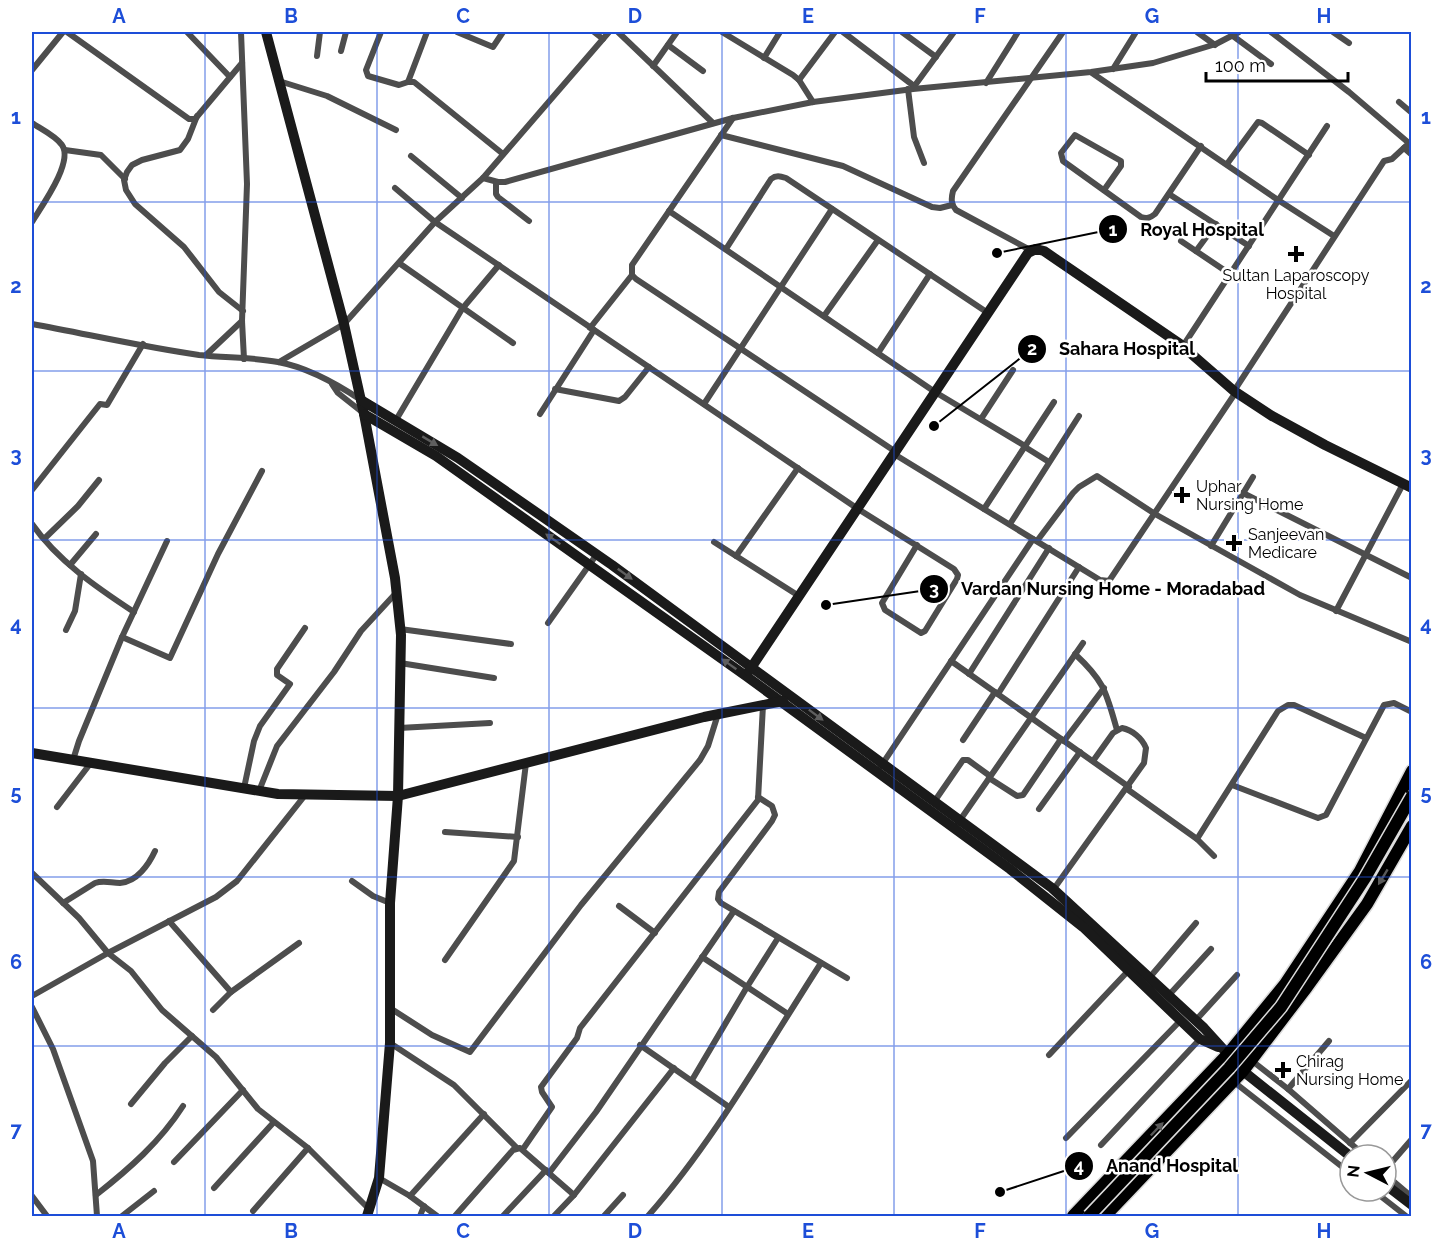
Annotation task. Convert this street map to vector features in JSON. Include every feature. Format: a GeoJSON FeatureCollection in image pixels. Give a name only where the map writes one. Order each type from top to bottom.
{"type":"FeatureCollection","features":[{"type":"Feature","properties":{"kind":"main road"},"geometry":{"type":"LineString","coordinates":[[266,32],[344,324],[364,414],[397,592],[400,629],[398,796],[390,903],[390,1043],[379,1178],[368,1213]]}},
{"type":"Feature","properties":{"kind":"main road"},"geometry":{"type":"LineString","coordinates":[[749,672],[1028,253],[1032,251],[1044,251],[1183,346],[1235,392],[1272,416],[1407,486]]}},
{"type":"Feature","properties":{"kind":"main road"},"geometry":{"type":"LineString","coordinates":[[361,400],[458,458],[597,554],[749,672],[780,702],[933,802],[956,824]]}},
{"type":"Feature","properties":{"kind":"main road"},"geometry":{"type":"LineString","coordinates":[[364,414],[436,456],[589,565],[749,672],[792,697],[880,768],[1051,894],[1083,927],[1150,977],[1196,1020],[1242,1071],[1338,1146]]}},
{"type":"Feature","properties":{"kind":"main road"},"geometry":{"type":"LineString","coordinates":[[32,753],[278,794],[398,796],[718,714],[780,702],[792,697]]}},
{"type":"Feature","properties":{"kind":"main road"},"geometry":{"type":"LineString","coordinates":[[1073,1216],[1285,984],[1360,871],[1412,771]]}},
{"type":"Feature","properties":{"kind":"main road"},"geometry":{"type":"LineString","coordinates":[[1089,1216],[1229,1068],[1281,1007],[1365,878],[1412,796]]}},
{"type":"Feature","properties":{"kind":"main road"},"geometry":{"type":"LineString","coordinates":[[1105,1216],[1234,1082],[1367,904],[1412,826]]}},
{"type":"Feature","properties":{"kind":"main road"},"geometry":{"type":"LineString","coordinates":[[1115,951],[1129,970],[1200,1039],[1224,1052]]}},
{"type":"Feature","properties":{"kind":"main road"},"geometry":{"type":"LineString","coordinates":[[1398,1195],[1412,1206]]}},
{"type":"Feature","properties":{"kind":"street"},"geometry":{"type":"LineString","coordinates":[[32,70],[65,32],[192,120],[242,62]]}},
{"type":"Feature","properties":{"kind":"street"},"geometry":{"type":"LineString","coordinates":[[187,32],[230,77]]}},
{"type":"Feature","properties":{"kind":"street"},"geometry":{"type":"LineString","coordinates":[[241,32],[247,184],[242,321],[244,359]]}},
{"type":"Feature","properties":{"kind":"street"},"geometry":{"type":"LineString","coordinates":[[317,56],[320,32]]}},
{"type":"Feature","properties":{"kind":"street"},"geometry":{"type":"LineString","coordinates":[[341,51],[346,32]]}},
{"type":"Feature","properties":{"kind":"street"},"geometry":{"type":"LineString","coordinates":[[381,32],[366,74],[399,85],[408,81],[414,82],[503,154]]}},
{"type":"Feature","properties":{"kind":"street"},"geometry":{"type":"LineString","coordinates":[[408,81],[427,32]]}},
{"type":"Feature","properties":{"kind":"street"},"geometry":{"type":"LineString","coordinates":[[457,32],[490,47],[495,46],[500,32]]}},
{"type":"Feature","properties":{"kind":"street"},"geometry":{"type":"LineString","coordinates":[[594,32],[603,39]]}},
{"type":"Feature","properties":{"kind":"street"},"geometry":{"type":"LineString","coordinates":[[279,362],[344,324],[435,222],[483,178],[609,32]]}},
{"type":"Feature","properties":{"kind":"street"},"geometry":{"type":"LineString","coordinates":[[618,32],[713,123]]}},
{"type":"Feature","properties":{"kind":"street"},"geometry":{"type":"LineString","coordinates":[[653,66],[677,32]]}},
{"type":"Feature","properties":{"kind":"street"},"geometry":{"type":"LineString","coordinates":[[722,32],[799,80],[813,102]]}},
{"type":"Feature","properties":{"kind":"street"},"geometry":{"type":"LineString","coordinates":[[764,58],[780,32]]}},
{"type":"Feature","properties":{"kind":"street"},"geometry":{"type":"LineString","coordinates":[[799,80],[835,32]]}},
{"type":"Feature","properties":{"kind":"street"},"geometry":{"type":"LineString","coordinates":[[843,32],[912,88]]}},
{"type":"Feature","properties":{"kind":"street"},"geometry":{"type":"LineString","coordinates":[[902,32],[936,57]]}},
{"type":"Feature","properties":{"kind":"street"},"geometry":{"type":"LineString","coordinates":[[924,163],[914,137],[912,88],[954,32]]}},
{"type":"Feature","properties":{"kind":"street"},"geometry":{"type":"LineString","coordinates":[[986,83],[1018,32]]}},
{"type":"Feature","properties":{"kind":"street"},"geometry":{"type":"LineString","coordinates":[[1032,251],[956,210],[951,198],[953,191],[1063,32]]}},
{"type":"Feature","properties":{"kind":"street"},"geometry":{"type":"LineString","coordinates":[[1113,69],[1136,32]]}},
{"type":"Feature","properties":{"kind":"street"},"geometry":{"type":"LineString","coordinates":[[1197,32],[1215,45]]}},
{"type":"Feature","properties":{"kind":"street"},"geometry":{"type":"LineString","coordinates":[[483,178],[505,182],[713,123],[813,102],[912,88],[986,83],[1153,63],[1215,45],[1239,32]]}},
{"type":"Feature","properties":{"kind":"street"},"geometry":{"type":"LineString","coordinates":[[1271,32],[1349,92],[1409,146],[1412,155]]}},
{"type":"Feature","properties":{"kind":"street"},"geometry":{"type":"LineString","coordinates":[[1333,32],[1349,43]]}},
{"type":"Feature","properties":{"kind":"street"},"geometry":{"type":"LineString","coordinates":[[1233,36],[1271,64]]}},
{"type":"Feature","properties":{"kind":"street"},"geometry":{"type":"LineString","coordinates":[[668,45],[702,71]]}},
{"type":"Feature","properties":{"kind":"street"},"geometry":{"type":"LineString","coordinates":[[1091,72],[1334,236]]}},
{"type":"Feature","properties":{"kind":"street"},"geometry":{"type":"LineString","coordinates":[[279,81],[327,96],[396,130]]}},
{"type":"Feature","properties":{"kind":"street"},"geometry":{"type":"LineString","coordinates":[[1399,102],[1412,113]]}},
{"type":"Feature","properties":{"kind":"street"},"geometry":{"type":"LineString","coordinates":[[197,116],[184,146],[174,152],[142,160],[132,165],[125,179],[128,197],[177,240],[214,287],[243,311]]}},
{"type":"Feature","properties":{"kind":"street"},"geometry":{"type":"LineString","coordinates":[[540,414],[592,329],[632,275],[632,265],[733,118]]}},
{"type":"Feature","properties":{"kind":"street"},"geometry":{"type":"LineString","coordinates":[[1227,164],[1257,122],[1262,123],[1309,155]]}},
{"type":"Feature","properties":{"kind":"street"},"geometry":{"type":"LineString","coordinates":[[32,123],[58,141],[65,150],[64,162],[55,184],[32,222]]}},
{"type":"Feature","properties":{"kind":"street"},"geometry":{"type":"LineString","coordinates":[[1183,346],[1327,126]]}},
{"type":"Feature","properties":{"kind":"street"},"geometry":{"type":"LineString","coordinates":[[721,135],[843,166],[932,207],[952,205]]}},
{"type":"Feature","properties":{"kind":"street"},"geometry":{"type":"LineString","coordinates":[[1104,190],[1121,166],[1121,161],[1076,135],[1061,153],[1060,157],[1063,161],[1104,190],[1146,218],[1155,214],[1201,146]]}},
{"type":"Feature","properties":{"kind":"street"},"geometry":{"type":"LineString","coordinates":[[632,275],[895,453],[1079,567],[1101,580],[1109,581],[1235,392],[1384,161],[1394,158],[1409,146]]}},
{"type":"Feature","properties":{"kind":"street"},"geometry":{"type":"LineString","coordinates":[[65,150],[96,153],[125,179]]}},
{"type":"Feature","properties":{"kind":"street"},"geometry":{"type":"LineString","coordinates":[[411,156],[462,198]]}},
{"type":"Feature","properties":{"kind":"street"},"geometry":{"type":"LineString","coordinates":[[726,249],[771,179],[775,176],[786,178],[988,313]]}},
{"type":"Feature","properties":{"kind":"street"},"geometry":{"type":"LineString","coordinates":[[496,182],[498,197],[529,220]]}},
{"type":"Feature","properties":{"kind":"street"},"geometry":{"type":"LineString","coordinates":[[395,188],[435,222],[592,329],[858,509],[917,545],[954,568],[958,575],[925,631],[921,633],[885,610],[882,603],[917,545]]}},
{"type":"Feature","properties":{"kind":"street"},"geometry":{"type":"LineString","coordinates":[[1169,194],[1249,246]]}},
{"type":"Feature","properties":{"kind":"street"},"geometry":{"type":"LineString","coordinates":[[704,404],[832,208]]}},
{"type":"Feature","properties":{"kind":"street"},"geometry":{"type":"LineString","coordinates":[[669,211],[935,392],[1049,462]]}},
{"type":"Feature","properties":{"kind":"street"},"geometry":{"type":"LineString","coordinates":[[1196,251],[1216,224]]}},
{"type":"Feature","properties":{"kind":"street"},"geometry":{"type":"LineString","coordinates":[[824,316],[878,240]]}},
{"type":"Feature","properties":{"kind":"street"},"geometry":{"type":"LineString","coordinates":[[1181,241],[1230,274]]}},
{"type":"Feature","properties":{"kind":"street"},"geometry":{"type":"LineString","coordinates":[[399,263],[513,343]]}},
{"type":"Feature","properties":{"kind":"street"},"geometry":{"type":"LineString","coordinates":[[396,420],[462,309],[499,265]]}},
{"type":"Feature","properties":{"kind":"street"},"geometry":{"type":"LineString","coordinates":[[878,353],[930,274]]}},
{"type":"Feature","properties":{"kind":"street"},"geometry":{"type":"LineString","coordinates":[[206,355],[242,321]]}},
{"type":"Feature","properties":{"kind":"street"},"geometry":{"type":"LineString","coordinates":[[32,324],[206,355],[279,362],[317,375],[361,400]]}},
{"type":"Feature","properties":{"kind":"street"},"geometry":{"type":"LineString","coordinates":[[32,490],[100,404],[107,405],[143,344]]}},
{"type":"Feature","properties":{"kind":"street"},"geometry":{"type":"LineString","coordinates":[[555,389],[612,402],[619,401],[625,397],[649,367]]}},
{"type":"Feature","properties":{"kind":"street"},"geometry":{"type":"LineString","coordinates":[[981,419],[1013,370]]}},
{"type":"Feature","properties":{"kind":"street"},"geometry":{"type":"LineString","coordinates":[[332,384],[338,393],[364,414]]}},
{"type":"Feature","properties":{"kind":"street"},"geometry":{"type":"LineString","coordinates":[[984,509],[1054,402]]}},
{"type":"Feature","properties":{"kind":"street"},"geometry":{"type":"LineString","coordinates":[[1010,524],[1079,416]]}},
{"type":"Feature","properties":{"kind":"street"},"geometry":{"type":"LineString","coordinates":[[736,556],[798,468]]}},
{"type":"Feature","properties":{"kind":"street"},"geometry":{"type":"LineString","coordinates":[[122,636],[170,658],[213,566],[262,471]]}},
{"type":"Feature","properties":{"kind":"street"},"geometry":{"type":"LineString","coordinates":[[880,768],[1035,540],[1073,493],[1094,477],[1100,477],[1155,514],[1300,595],[1412,642]]}},
{"type":"Feature","properties":{"kind":"street"},"geometry":{"type":"LineString","coordinates":[[1211,546],[1253,477]]}},
{"type":"Feature","properties":{"kind":"street"},"geometry":{"type":"LineString","coordinates":[[44,539],[78,506],[99,480]]}},
{"type":"Feature","properties":{"kind":"street"},"geometry":{"type":"LineString","coordinates":[[1336,610],[1407,486]]}},
{"type":"Feature","properties":{"kind":"street"},"geometry":{"type":"LineString","coordinates":[[1243,493],[1412,578]]}},
{"type":"Feature","properties":{"kind":"street"},"geometry":{"type":"LineString","coordinates":[[32,524],[57,554],[97,587],[135,612]]}},
{"type":"Feature","properties":{"kind":"street"},"geometry":{"type":"LineString","coordinates":[[70,565],[96,534]]}},
{"type":"Feature","properties":{"kind":"street"},"geometry":{"type":"LineString","coordinates":[[73,760],[122,636],[167,541]]}},
{"type":"Feature","properties":{"kind":"street"},"geometry":{"type":"LineString","coordinates":[[714,542],[799,596]]}},
{"type":"Feature","properties":{"kind":"street"},"geometry":{"type":"LineString","coordinates":[[969,674],[1049,548]]}},
{"type":"Feature","properties":{"kind":"street"},"geometry":{"type":"LineString","coordinates":[[549,623],[597,554]]}},
{"type":"Feature","properties":{"kind":"street"},"geometry":{"type":"LineString","coordinates":[[963,740],[997,693],[1079,567]]}},
{"type":"Feature","properties":{"kind":"street"},"geometry":{"type":"LineString","coordinates":[[66,630],[77,604],[81,574]]}},
{"type":"Feature","properties":{"kind":"street"},"geometry":{"type":"LineString","coordinates":[[259,791],[277,746],[334,672],[361,631],[397,592]]}},
{"type":"Feature","properties":{"kind":"street"},"geometry":{"type":"LineString","coordinates":[[244,788],[260,726],[289,686],[289,683],[277,675],[277,672],[305,628]]}},
{"type":"Feature","properties":{"kind":"street"},"geometry":{"type":"LineString","coordinates":[[400,629],[511,644]]}},
{"type":"Feature","properties":{"kind":"street"},"geometry":{"type":"LineString","coordinates":[[956,824],[1083,643]]}},
{"type":"Feature","properties":{"kind":"street"},"geometry":{"type":"LineString","coordinates":[[1075,654],[1094,672],[1104,688],[1117,730]]}},
{"type":"Feature","properties":{"kind":"street"},"geometry":{"type":"LineString","coordinates":[[951,661],[1093,761],[1197,839],[1214,856]]}},
{"type":"Feature","properties":{"kind":"street"},"geometry":{"type":"LineString","coordinates":[[400,663],[494,678]]}},
{"type":"Feature","properties":{"kind":"street"},"geometry":{"type":"LineString","coordinates":[[933,802],[963,760],[968,760],[1017,795],[1023,795],[1104,688]]}},
{"type":"Feature","properties":{"kind":"street"},"geometry":{"type":"LineString","coordinates":[[1232,785],[1322,818],[1326,815],[1384,705],[1394,703],[1412,712]]}},
{"type":"Feature","properties":{"kind":"street"},"geometry":{"type":"LineString","coordinates":[[454,1216],[513,1150],[520,1149],[552,1107],[542,1092],[542,1087],[577,1038],[580,1028],[753,807],[759,797],[763,705]]}},
{"type":"Feature","properties":{"kind":"street"},"geometry":{"type":"LineString","coordinates":[[1197,839],[1278,711],[1288,705],[1294,705],[1366,738]]}},
{"type":"Feature","properties":{"kind":"street"},"geometry":{"type":"LineString","coordinates":[[390,1008],[432,1035],[470,1052],[581,905],[700,760],[708,746],[718,714]]}},
{"type":"Feature","properties":{"kind":"street"},"geometry":{"type":"LineString","coordinates":[[399,728],[490,723]]}},
{"type":"Feature","properties":{"kind":"street"},"geometry":{"type":"LineString","coordinates":[[1051,894],[1144,764],[1147,756],[1146,748],[1140,738],[1127,729],[1117,730],[1093,761]]}},
{"type":"Feature","properties":{"kind":"street"},"geometry":{"type":"LineString","coordinates":[[1039,809],[1080,752]]}},
{"type":"Feature","properties":{"kind":"street"},"geometry":{"type":"LineString","coordinates":[[445,960],[511,868],[517,852],[526,763]]}},
{"type":"Feature","properties":{"kind":"street"},"geometry":{"type":"LineString","coordinates":[[57,807],[90,764]]}},
{"type":"Feature","properties":{"kind":"street"},"geometry":{"type":"LineString","coordinates":[[32,996],[108,952],[216,897],[237,881],[306,794]]}},
{"type":"Feature","properties":{"kind":"street"},"geometry":{"type":"LineString","coordinates":[[759,797],[772,806],[775,815],[719,892],[718,899],[778,938],[847,978]]}},
{"type":"Feature","properties":{"kind":"street"},"geometry":{"type":"LineString","coordinates":[[445,832],[518,837]]}},
{"type":"Feature","properties":{"kind":"street"},"geometry":{"type":"LineString","coordinates":[[63,903],[101,881],[124,883],[133,880],[146,867],[155,850]]}},
{"type":"Feature","properties":{"kind":"street"},"geometry":{"type":"LineString","coordinates":[[32,873],[79,918],[108,952],[131,971],[162,1010],[216,1056],[258,1109],[308,1148],[368,1213]]}},
{"type":"Feature","properties":{"kind":"street"},"geometry":{"type":"LineString","coordinates":[[352,881],[373,896],[390,903]]}},
{"type":"Feature","properties":{"kind":"street"},"geometry":{"type":"LineString","coordinates":[[619,906],[655,933]]}},
{"type":"Feature","properties":{"kind":"street"},"geometry":{"type":"LineString","coordinates":[[503,1216],[548,1171],[596,1112],[734,911]]}},
{"type":"Feature","properties":{"kind":"street"},"geometry":{"type":"LineString","coordinates":[[169,921],[231,992]]}},
{"type":"Feature","properties":{"kind":"street"},"geometry":{"type":"LineString","coordinates":[[1150,977],[1196,923]]}},
{"type":"Feature","properties":{"kind":"street"},"geometry":{"type":"LineString","coordinates":[[692,1080],[778,938]]}},
{"type":"Feature","properties":{"kind":"street"},"geometry":{"type":"LineString","coordinates":[[213,1010],[231,992],[299,943]]}},
{"type":"Feature","properties":{"kind":"street"},"geometry":{"type":"LineString","coordinates":[[1169,995],[1210,949]]}},
{"type":"Feature","properties":{"kind":"street"},"geometry":{"type":"LineString","coordinates":[[702,957],[788,1014]]}},
{"type":"Feature","properties":{"kind":"street"},"geometry":{"type":"LineString","coordinates":[[648,1216],[674,1186],[729,1107],[821,963]]}},
{"type":"Feature","properties":{"kind":"street"},"geometry":{"type":"LineString","coordinates":[[1049,1056],[1129,970]]}},
{"type":"Feature","properties":{"kind":"street"},"geometry":{"type":"LineString","coordinates":[[1196,1020],[1237,975]]}},
{"type":"Feature","properties":{"kind":"street"},"geometry":{"type":"LineString","coordinates":[[32,1007],[53,1049],[93,1161],[97,1216]]}},
{"type":"Feature","properties":{"kind":"street"},"geometry":{"type":"LineString","coordinates":[[1066,1138],[1181,1020]]}},
{"type":"Feature","properties":{"kind":"street"},"geometry":{"type":"LineString","coordinates":[[131,1104],[165,1063],[192,1036]]}},
{"type":"Feature","properties":{"kind":"street"},"geometry":{"type":"LineString","coordinates":[[1101,1145],[1200,1039]]}},
{"type":"Feature","properties":{"kind":"street"},"geometry":{"type":"LineString","coordinates":[[1288,1089],[1329,1041]]}},
{"type":"Feature","properties":{"kind":"street"},"geometry":{"type":"LineString","coordinates":[[390,1043],[454,1085],[520,1149],[574,1195]]}},
{"type":"Feature","properties":{"kind":"street"},"geometry":{"type":"LineString","coordinates":[[640,1045],[729,1107]]}},
{"type":"Feature","properties":{"kind":"street"},"geometry":{"type":"LineString","coordinates":[[1251,1060],[1350,1143],[1412,1080]]}},
{"type":"Feature","properties":{"kind":"street"},"geometry":{"type":"LineString","coordinates":[[554,1216],[574,1195],[674,1068]]}},
{"type":"Feature","properties":{"kind":"street"},"geometry":{"type":"LineString","coordinates":[[1234,1082],[1338,1164]]}},
{"type":"Feature","properties":{"kind":"street"},"geometry":{"type":"LineString","coordinates":[[174,1162],[243,1090]]}},
{"type":"Feature","properties":{"kind":"street"},"geometry":{"type":"LineString","coordinates":[[96,1196],[137,1162],[174,1121],[183,1106]]}},
{"type":"Feature","properties":{"kind":"street"},"geometry":{"type":"LineString","coordinates":[[410,1196],[484,1113]]}},
{"type":"Feature","properties":{"kind":"street"},"geometry":{"type":"LineString","coordinates":[[214,1188],[274,1122]]}},
{"type":"Feature","properties":{"kind":"street"},"geometry":{"type":"LineString","coordinates":[[1398,1155],[1412,1139]]}},
{"type":"Feature","properties":{"kind":"street"},"geometry":{"type":"LineString","coordinates":[[253,1211],[308,1148]]}},
{"type":"Feature","properties":{"kind":"street"},"geometry":{"type":"LineString","coordinates":[[379,1178],[410,1196],[437,1216]]}},
{"type":"Feature","properties":{"kind":"street"},"geometry":{"type":"LineString","coordinates":[[1398,1185],[1412,1197]]}},
{"type":"Feature","properties":{"kind":"street"},"geometry":{"type":"LineString","coordinates":[[122,1216],[154,1191]]}},
{"type":"Feature","properties":{"kind":"street"},"geometry":{"type":"LineString","coordinates":[[604,1216],[623,1195]]}},
{"type":"Feature","properties":{"kind":"street"},"geometry":{"type":"LineString","coordinates":[[32,1196],[47,1216]]}},
{"type":"Feature","properties":{"kind":"street"},"geometry":{"type":"LineString","coordinates":[[1389,1203],[1406,1216]]}},
{"type":"Feature","properties":{"kind":"street"},"geometry":{"type":"LineString","coordinates":[[420,1216],[424,1206]]}},
{"type":"Feature","properties":{"kind":"place","name":"Royal Hospital"},"geometry":{"type":"Point","coordinates":[997,253]}},
{"type":"Feature","properties":{"kind":"place","name":"Sultan Laparoscopy Hospital"},"geometry":{"type":"Point","coordinates":[1296,254]}},
{"type":"Feature","properties":{"kind":"place","name":"Sahara Hospital"},"geometry":{"type":"Point","coordinates":[934,426]}},
{"type":"Feature","properties":{"kind":"place","name":"Uphar Nursing Home"},"geometry":{"type":"Point","coordinates":[1182,495]}},
{"type":"Feature","properties":{"kind":"place","name":"Sanjeevan Medicare"},"geometry":{"type":"Point","coordinates":[1234,543]}},
{"type":"Feature","properties":{"kind":"place","name":"Vardan Nursing Home - Moradabad"},"geometry":{"type":"Point","coordinates":[826,605]}},
{"type":"Feature","properties":{"kind":"place","name":"Chirag Nursing Home"},"geometry":{"type":"Point","coordinates":[1283,1070]}},
{"type":"Feature","properties":{"kind":"place","name":"Anand Hospital"},"geometry":{"type":"Point","coordinates":[1000,1192]}}]}
